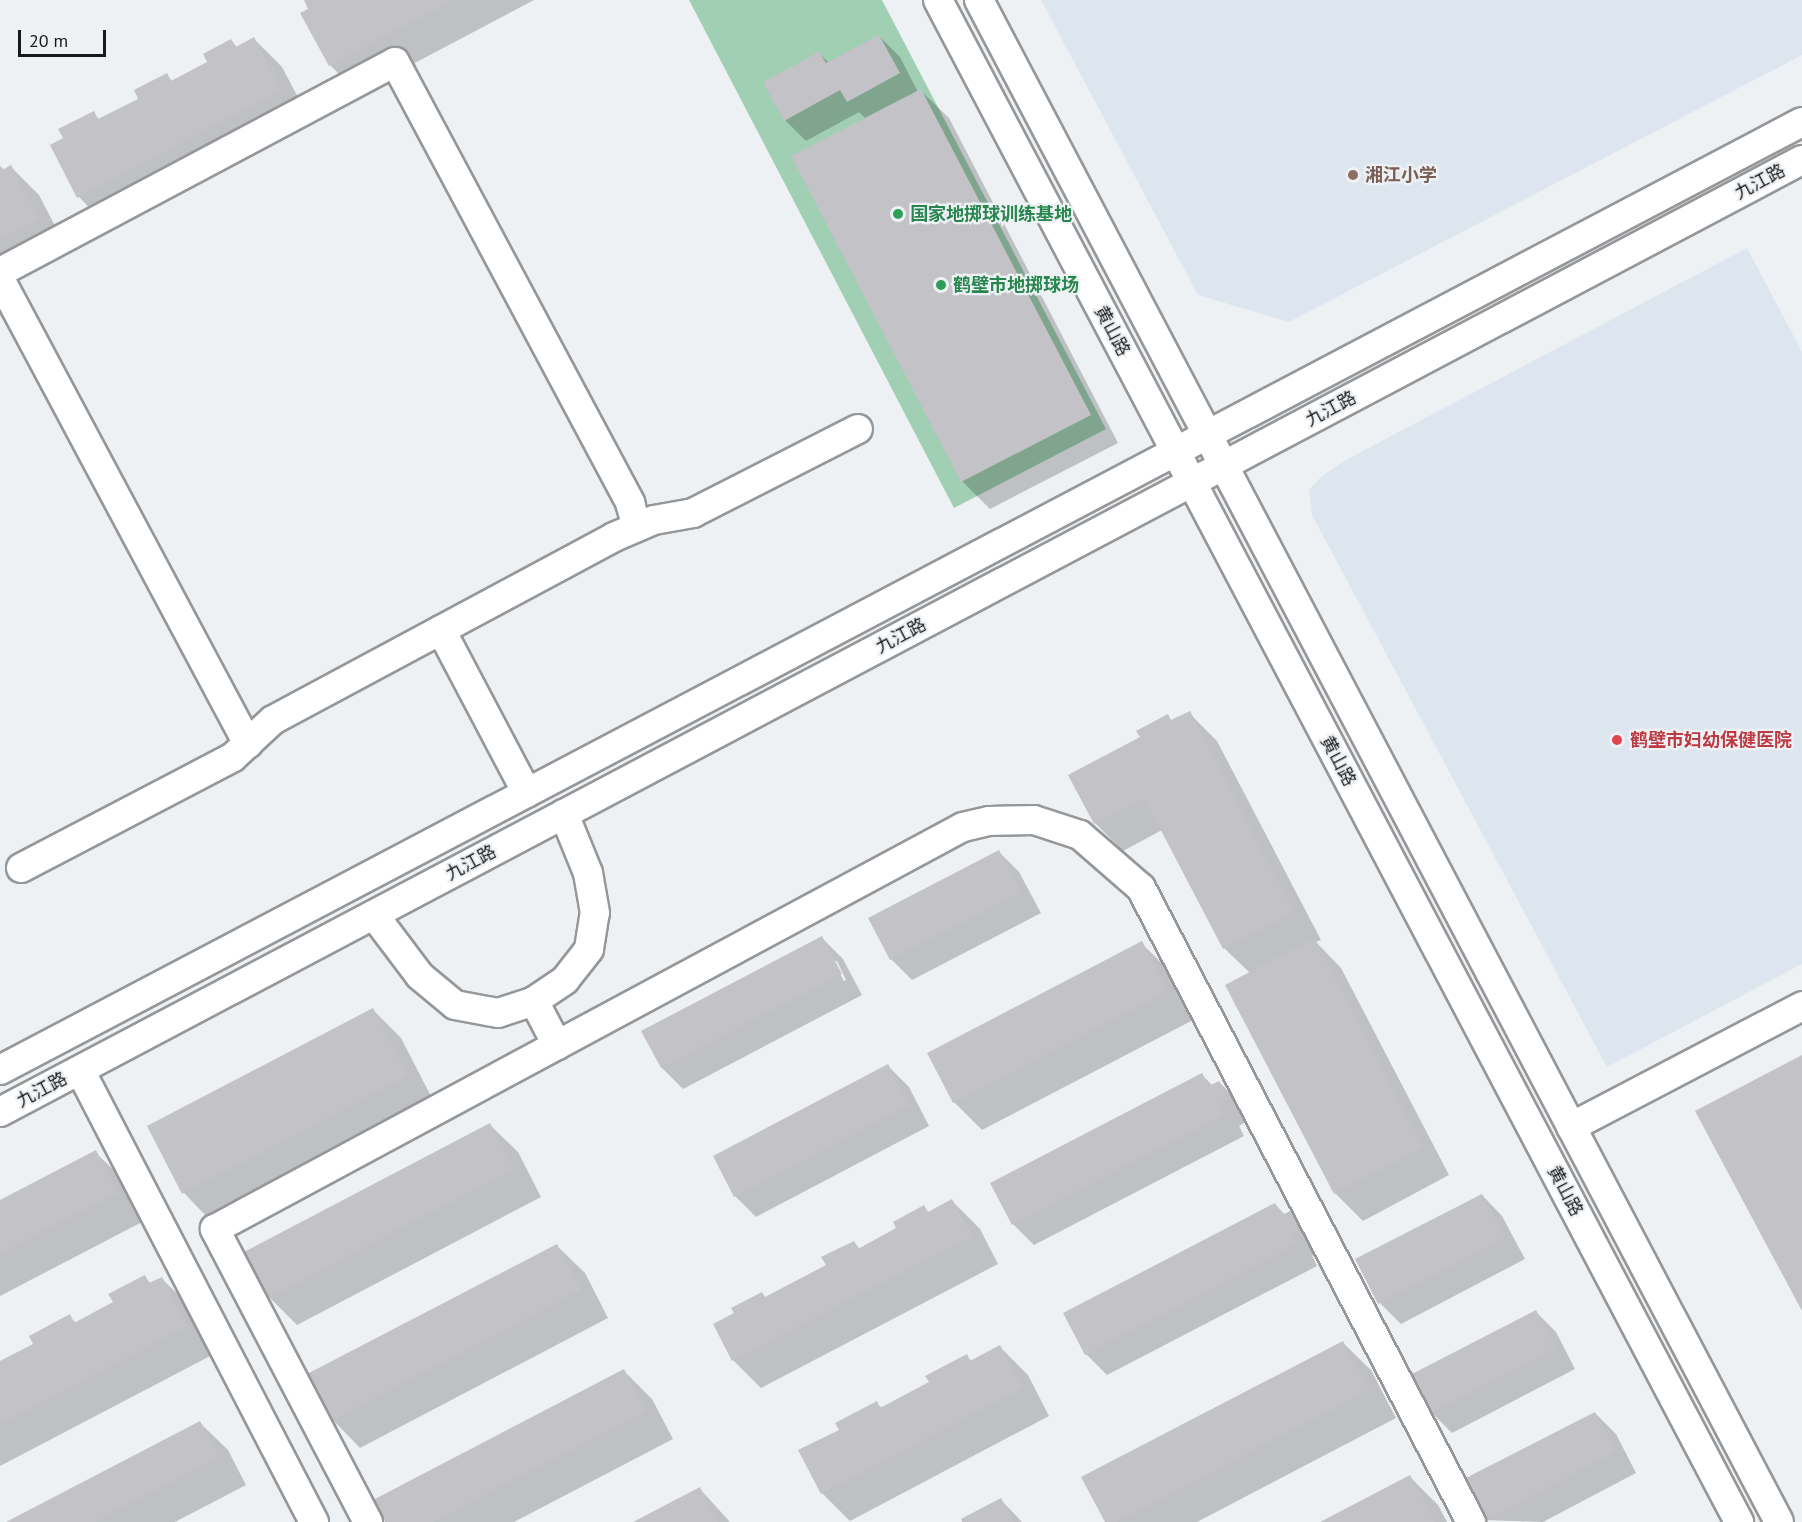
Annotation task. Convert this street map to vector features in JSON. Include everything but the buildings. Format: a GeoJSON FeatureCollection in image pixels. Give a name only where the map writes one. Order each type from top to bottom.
{"type":"FeatureCollection","features":[{"type":"Feature","properties":{"kind":"street","name":"黄山路"},"geometry":{"type":"LineString","coordinates":[[938,0],[1738,1522]]}},
{"type":"Feature","properties":{"kind":"street","name":"黄山路"},"geometry":{"type":"LineString","coordinates":[[979,0],[1779,1522]]}},
{"type":"Feature","properties":{"kind":"street"},"geometry":{"type":"LineString","coordinates":[[0,272],[395,62],[630,503],[637,527]]}},
{"type":"Feature","properties":{"kind":"street","name":"九江路"},"geometry":{"type":"LineString","coordinates":[[0,1070],[1802,122]]}},
{"type":"Feature","properties":{"kind":"street","name":"九江路"},"geometry":{"type":"LineString","coordinates":[[0,1112],[1802,160]]}},
{"type":"Feature","properties":{"kind":"street"},"geometry":{"type":"LineString","coordinates":[[0,279],[248,744]]}},
{"type":"Feature","properties":{"kind":"street"},"geometry":{"type":"LineString","coordinates":[[21,868],[233,757],[273,720],[614,537],[654,520],[693,513],[858,429]]}},
{"type":"Feature","properties":{"kind":"street"},"geometry":{"type":"LineString","coordinates":[[441,630],[526,793]]}},
{"type":"Feature","properties":{"kind":"street"},"geometry":{"type":"LineString","coordinates":[[374,915],[420,976],[455,1005],[498,1013],[534,1001],[566,980],[589,949],[595,912],[588,873],[564,814]]}},
{"type":"Feature","properties":{"kind":"street"},"geometry":{"type":"LineString","coordinates":[[368,1522],[214,1229],[963,827],[989,821],[1034,820],[1080,835],[1141,888],[1471,1522]]}},
{"type":"Feature","properties":{"kind":"street"},"geometry":{"type":"LineString","coordinates":[[534,1001],[557,1045]]}},
{"type":"Feature","properties":{"kind":"street"},"geometry":{"type":"LineString","coordinates":[[1571,1127],[1802,1006]]}},
{"type":"Feature","properties":{"kind":"street"},"geometry":{"type":"LineString","coordinates":[[80,1070],[314,1522]]}},
{"type":"Feature","properties":{"kind":"shaded area","name":"湘江小学"},"geometry":{"type":"Polygon","coordinates":[[[1041,0],[1802,0],[1802,55],[1289,322],[1198,295],[1041,0]]]}},
{"type":"Feature","properties":{"kind":"shaded area","name":"鹤壁市妇幼保健医院"},"geometry":{"type":"Polygon","coordinates":[[[1747,248],[1802,352],[1802,964],[1607,1067],[1312,515],[1309,490],[1321,477],[1344,461],[1747,248]]]}},
{"type":"Feature","properties":{"kind":"green space","name":"国家地掷球训练基地"},"geometry":{"type":"Polygon","coordinates":[[[689,0],[882,0],[1106,429],[954,508],[689,0]]]}},
{"type":"Feature","properties":{"kind":"place","name":"湘江小学"},"geometry":{"type":"Point","coordinates":[1353,175]}},
{"type":"Feature","properties":{"kind":"place","name":"国家地掷球训练基地"},"geometry":{"type":"Point","coordinates":[898,214]}},
{"type":"Feature","properties":{"kind":"place","name":"鹤壁市地掷球场"},"geometry":{"type":"Point","coordinates":[941,285]}},
{"type":"Feature","properties":{"kind":"place","name":"鹤壁市妇幼保健医院"},"geometry":{"type":"Point","coordinates":[1617,740]}}]}
